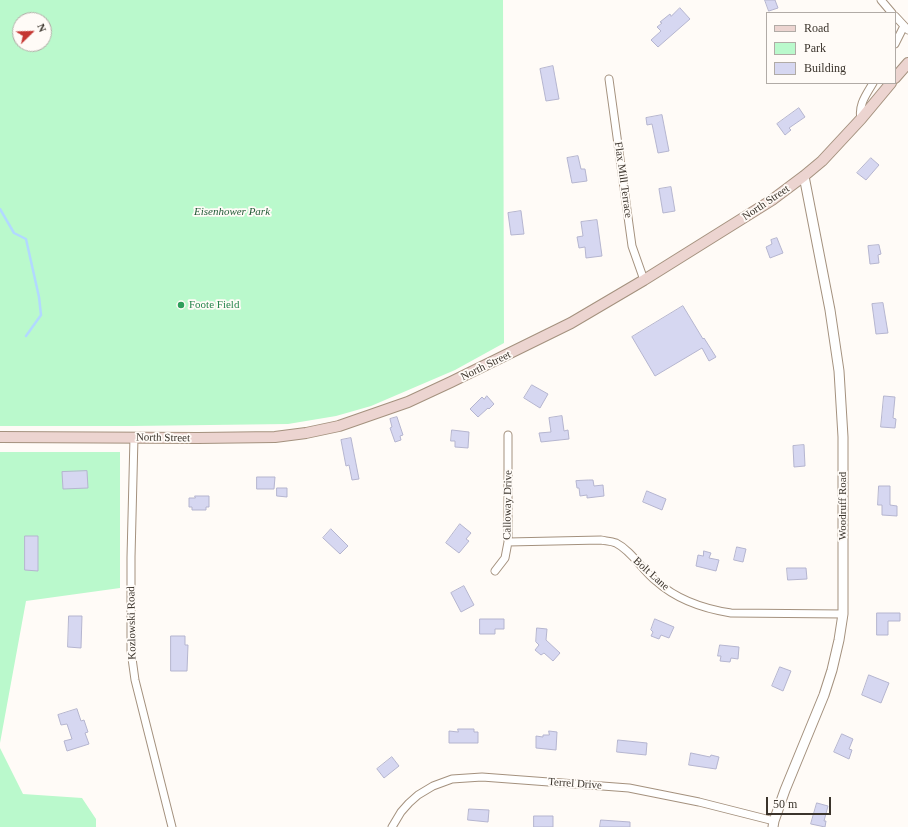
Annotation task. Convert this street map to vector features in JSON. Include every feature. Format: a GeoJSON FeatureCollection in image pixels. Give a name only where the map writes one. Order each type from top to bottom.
{"type":"FeatureCollection","features":[{"type":"Feature","properties":{"kind":"main road"},"geometry":{"type":"LineString","coordinates":[[896,77],[908,63]]}},
{"type":"Feature","properties":{"kind":"main road","name":"North Street"},"geometry":{"type":"LineString","coordinates":[[0,437],[275,437],[306,433],[339,426],[408,402],[571,323],[644,280],[753,212],[804,176],[822,161],[861,119],[890,84]]}},
{"type":"Feature","properties":{"kind":"street"},"geometry":{"type":"LineString","coordinates":[[881,0],[891,12]]}},
{"type":"Feature","properties":{"kind":"street"},"geometry":{"type":"LineString","coordinates":[[896,17],[906,28],[896,43]]}},
{"type":"Feature","properties":{"kind":"street","name":"Flax Mill Terrace"},"geometry":{"type":"LineString","coordinates":[[609,78],[632,246],[644,280]]}},
{"type":"Feature","properties":{"kind":"street"},"geometry":{"type":"LineString","coordinates":[[861,119],[859,112],[872,84]]}},
{"type":"Feature","properties":{"kind":"street","name":"Woodruff Road"},"geometry":{"type":"LineString","coordinates":[[773,824],[794,765],[828,682],[839,640],[843,614],[842,437],[839,371],[830,310],[804,176]]}},
{"type":"Feature","properties":{"kind":"street","name":"Calloway Drive"},"geometry":{"type":"LineString","coordinates":[[495,571],[505,558],[508,542],[508,435]]}},
{"type":"Feature","properties":{"kind":"street","name":"Kozlowski Road"},"geometry":{"type":"LineString","coordinates":[[134,438],[131,557],[131,651],[135,680],[172,827]]}},
{"type":"Feature","properties":{"kind":"street","name":"Bolt Lane"},"geometry":{"type":"LineString","coordinates":[[508,542],[601,540],[615,543],[629,554],[656,582],[674,594],[718,611],[732,613],[843,614]]}},
{"type":"Feature","properties":{"kind":"street","name":"Terrel Drive"},"geometry":{"type":"LineString","coordinates":[[392,827],[401,812],[409,803],[418,795],[433,786],[452,779],[482,777],[629,788],[699,802],[773,824]]}},
{"type":"Feature","properties":{"kind":"green space","name":"Eisenhower Park"},"geometry":{"type":"Polygon","coordinates":[[[0,0],[503,0],[504,343],[455,370],[371,406],[336,416],[288,424],[0,426],[0,0]]]}},
{"type":"Feature","properties":{"kind":"green space"},"geometry":{"type":"Polygon","coordinates":[[[0,452],[120,452],[120,588],[26,601],[0,743],[0,452]]]}},
{"type":"Feature","properties":{"kind":"green space"},"geometry":{"type":"Polygon","coordinates":[[[0,748],[23,794],[82,798],[96,819],[96,827],[0,827],[0,748]]]}},
{"type":"Feature","properties":{"kind":"building"},"geometry":{"type":"Polygon","coordinates":[[[765,0],[775,0],[778,8],[769,11],[765,0]]]}},
{"type":"Feature","properties":{"kind":"building"},"geometry":{"type":"Polygon","coordinates":[[[680,8],[690,19],[658,47],[651,40],[661,31],[657,27],[662,23],[660,22],[670,14],[671,16],[680,8]]]}},
{"type":"Feature","properties":{"kind":"building"},"geometry":{"type":"Polygon","coordinates":[[[553,66],[559,99],[546,101],[540,69],[553,66]]]}},
{"type":"Feature","properties":{"kind":"building"},"geometry":{"type":"Polygon","coordinates":[[[799,108],[805,117],[789,128],[791,130],[785,135],[777,124],[799,108]]]}},
{"type":"Feature","properties":{"kind":"building"},"geometry":{"type":"Polygon","coordinates":[[[662,115],[669,151],[658,153],[652,124],[647,125],[646,118],[662,115]]]}},
{"type":"Feature","properties":{"kind":"building"},"geometry":{"type":"Polygon","coordinates":[[[578,156],[581,169],[585,169],[587,181],[572,183],[567,158],[578,156]]]}},
{"type":"Feature","properties":{"kind":"building"},"geometry":{"type":"Polygon","coordinates":[[[871,158],[879,165],[866,180],[857,173],[871,158]]]}},
{"type":"Feature","properties":{"kind":"building"},"geometry":{"type":"Polygon","coordinates":[[[671,187],[675,211],[663,213],[659,189],[671,187]]]}},
{"type":"Feature","properties":{"kind":"building"},"geometry":{"type":"Polygon","coordinates":[[[521,211],[524,234],[511,235],[508,213],[521,211]]]}},
{"type":"Feature","properties":{"kind":"building"},"geometry":{"type":"Polygon","coordinates":[[[597,220],[602,256],[586,258],[585,247],[579,248],[577,237],[583,236],[581,222],[597,220]]]}},
{"type":"Feature","properties":{"kind":"building"},"geometry":{"type":"Polygon","coordinates":[[[777,238],[783,253],[770,258],[766,247],[772,244],[771,240],[777,238]]]}},
{"type":"Feature","properties":{"kind":"building"},"geometry":{"type":"Polygon","coordinates":[[[879,245],[881,254],[878,255],[879,263],[870,264],[868,246],[879,245]]]}},
{"type":"Feature","properties":{"kind":"building"},"geometry":{"type":"Polygon","coordinates":[[[883,303],[888,333],[876,334],[872,304],[883,303]]]}},
{"type":"Feature","properties":{"kind":"building"},"geometry":{"type":"Polygon","coordinates":[[[683,306],[716,357],[709,361],[702,348],[655,376],[632,337],[683,306]]]}},
{"type":"Feature","properties":{"kind":"building"},"geometry":{"type":"Polygon","coordinates":[[[532,385],[548,394],[540,408],[524,398],[532,385]]]}},
{"type":"Feature","properties":{"kind":"building"},"geometry":{"type":"Polygon","coordinates":[[[487,396],[494,404],[478,417],[470,409],[482,397],[484,399],[487,396]]]}},
{"type":"Feature","properties":{"kind":"building"},"geometry":{"type":"Polygon","coordinates":[[[884,396],[895,397],[893,418],[896,419],[895,428],[881,427],[884,396]]]}},
{"type":"Feature","properties":{"kind":"building"},"geometry":{"type":"Polygon","coordinates":[[[562,416],[564,431],[568,430],[569,439],[541,442],[539,433],[551,432],[549,418],[562,416]]]}},
{"type":"Feature","properties":{"kind":"building"},"geometry":{"type":"Polygon","coordinates":[[[397,417],[403,435],[400,436],[401,440],[395,442],[390,428],[392,427],[390,419],[397,417]]]}},
{"type":"Feature","properties":{"kind":"building"},"geometry":{"type":"Polygon","coordinates":[[[452,430],[469,432],[468,448],[455,447],[455,441],[451,441],[452,430]]]}},
{"type":"Feature","properties":{"kind":"building"},"geometry":{"type":"Polygon","coordinates":[[[351,438],[359,479],[352,480],[349,465],[346,466],[341,440],[351,438]]]}},
{"type":"Feature","properties":{"kind":"building"},"geometry":{"type":"Polygon","coordinates":[[[804,445],[805,466],[794,467],[793,446],[804,445]]]}},
{"type":"Feature","properties":{"kind":"building"},"geometry":{"type":"Polygon","coordinates":[[[87,471],[88,488],[63,489],[62,472],[87,471]]]}},
{"type":"Feature","properties":{"kind":"building"},"geometry":{"type":"Polygon","coordinates":[[[257,477],[275,477],[274,489],[257,489],[257,477]]]}},
{"type":"Feature","properties":{"kind":"building"},"geometry":{"type":"Polygon","coordinates":[[[593,480],[594,486],[603,485],[604,496],[587,498],[587,495],[580,496],[576,481],[593,480]]]}},
{"type":"Feature","properties":{"kind":"building"},"geometry":{"type":"Polygon","coordinates":[[[879,486],[890,486],[890,505],[897,506],[897,516],[882,515],[882,505],[878,505],[879,486]]]}},
{"type":"Feature","properties":{"kind":"building"},"geometry":{"type":"Polygon","coordinates":[[[277,488],[287,488],[287,497],[277,496],[277,488]]]}},
{"type":"Feature","properties":{"kind":"building"},"geometry":{"type":"Polygon","coordinates":[[[647,491],[666,499],[662,510],[643,502],[647,491]]]}},
{"type":"Feature","properties":{"kind":"building"},"geometry":{"type":"Polygon","coordinates":[[[195,496],[209,496],[209,507],[206,507],[206,510],[192,510],[192,507],[189,507],[189,498],[195,498],[195,496]]]}},
{"type":"Feature","properties":{"kind":"building"},"geometry":{"type":"Polygon","coordinates":[[[460,524],[471,533],[466,539],[469,541],[459,553],[446,543],[460,524]]]}},
{"type":"Feature","properties":{"kind":"building"},"geometry":{"type":"Polygon","coordinates":[[[331,529],[348,546],[340,554],[323,538],[331,529]]]}},
{"type":"Feature","properties":{"kind":"building"},"geometry":{"type":"Polygon","coordinates":[[[25,536],[38,536],[38,571],[25,570],[25,536]]]}},
{"type":"Feature","properties":{"kind":"building"},"geometry":{"type":"Polygon","coordinates":[[[737,547],[746,549],[743,562],[734,560],[737,547]]]}},
{"type":"Feature","properties":{"kind":"building"},"geometry":{"type":"Polygon","coordinates":[[[704,551],[711,553],[709,558],[719,560],[716,571],[696,566],[698,555],[703,556],[704,551]]]}},
{"type":"Feature","properties":{"kind":"building"},"geometry":{"type":"Polygon","coordinates":[[[787,568],[806,568],[807,579],[788,580],[787,568]]]}},
{"type":"Feature","properties":{"kind":"building"},"geometry":{"type":"Polygon","coordinates":[[[464,586],[474,605],[461,612],[451,593],[464,586]]]}},
{"type":"Feature","properties":{"kind":"building"},"geometry":{"type":"Polygon","coordinates":[[[877,613],[900,613],[900,621],[888,621],[888,635],[877,635],[877,613]]]}},
{"type":"Feature","properties":{"kind":"building"},"geometry":{"type":"Polygon","coordinates":[[[69,616],[82,616],[81,648],[68,647],[69,616]]]}},
{"type":"Feature","properties":{"kind":"building"},"geometry":{"type":"Polygon","coordinates":[[[480,619],[504,619],[504,629],[495,629],[495,634],[480,634],[480,619]]]}},
{"type":"Feature","properties":{"kind":"building"},"geometry":{"type":"Polygon","coordinates":[[[655,619],[674,627],[669,638],[661,635],[659,639],[651,636],[653,632],[651,630],[655,619]]]}},
{"type":"Feature","properties":{"kind":"building"},"geometry":{"type":"Polygon","coordinates":[[[537,628],[547,629],[546,640],[560,653],[553,661],[544,653],[541,655],[535,650],[539,645],[536,642],[537,628]]]}},
{"type":"Feature","properties":{"kind":"building"},"geometry":{"type":"Polygon","coordinates":[[[171,636],[185,636],[185,645],[188,645],[187,671],[171,671],[171,636]]]}},
{"type":"Feature","properties":{"kind":"building"},"geometry":{"type":"Polygon","coordinates":[[[720,645],[739,647],[738,659],[731,658],[730,662],[720,661],[721,656],[718,656],[720,645]]]}},
{"type":"Feature","properties":{"kind":"building"},"geometry":{"type":"Polygon","coordinates":[[[780,667],[791,671],[783,691],[772,686],[780,667]]]}},
{"type":"Feature","properties":{"kind":"building"},"geometry":{"type":"Polygon","coordinates":[[[869,675],[889,683],[881,703],[862,695],[869,675]]]}},
{"type":"Feature","properties":{"kind":"building"},"geometry":{"type":"Polygon","coordinates":[[[77,709],[81,721],[84,720],[88,732],[85,733],[89,744],[67,751],[64,741],[72,739],[67,724],[61,725],[58,715],[77,709]]]}},
{"type":"Feature","properties":{"kind":"building"},"geometry":{"type":"Polygon","coordinates":[[[458,729],[474,729],[474,732],[478,732],[478,743],[449,743],[449,731],[458,732],[458,729]]]}},
{"type":"Feature","properties":{"kind":"building"},"geometry":{"type":"Polygon","coordinates":[[[549,731],[557,732],[556,750],[536,748],[536,736],[543,737],[543,735],[549,735],[549,731]]]}},
{"type":"Feature","properties":{"kind":"building"},"geometry":{"type":"Polygon","coordinates":[[[842,734],[853,739],[849,749],[852,750],[849,759],[834,752],[842,734]]]}},
{"type":"Feature","properties":{"kind":"building"},"geometry":{"type":"Polygon","coordinates":[[[618,740],[647,743],[646,755],[617,752],[618,740]]]}},
{"type":"Feature","properties":{"kind":"building"},"geometry":{"type":"Polygon","coordinates":[[[691,753],[710,757],[711,755],[719,757],[716,769],[689,765],[691,753]]]}},
{"type":"Feature","properties":{"kind":"building"},"geometry":{"type":"Polygon","coordinates":[[[392,757],[399,766],[384,778],[377,769],[392,757]]]}},
{"type":"Feature","properties":{"kind":"building"},"geometry":{"type":"Polygon","coordinates":[[[817,803],[828,806],[824,821],[826,821],[825,827],[811,824],[817,803]]]}},
{"type":"Feature","properties":{"kind":"building"},"geometry":{"type":"Polygon","coordinates":[[[469,809],[489,810],[488,822],[468,820],[469,809]]]}},
{"type":"Feature","properties":{"kind":"building"},"geometry":{"type":"Polygon","coordinates":[[[534,816],[553,816],[553,827],[534,827],[534,816]]]}},
{"type":"Feature","properties":{"kind":"building"},"geometry":{"type":"Polygon","coordinates":[[[601,820],[630,822],[630,827],[600,827],[601,820]]]}},
{"type":"Feature","properties":{"kind":"waterway"},"geometry":{"type":"LineString","coordinates":[[0,209],[14,233],[26,239],[39,297],[41,315],[26,336]]}},
{"type":"Feature","properties":{"kind":"place","name":"Foote Field"},"geometry":{"type":"Point","coordinates":[181,305]}}]}
